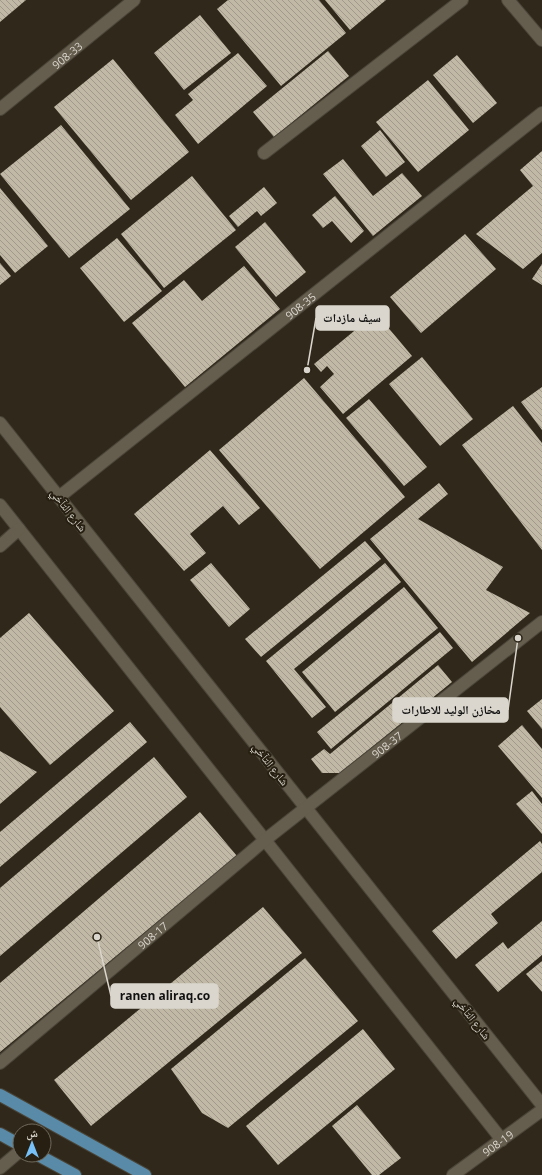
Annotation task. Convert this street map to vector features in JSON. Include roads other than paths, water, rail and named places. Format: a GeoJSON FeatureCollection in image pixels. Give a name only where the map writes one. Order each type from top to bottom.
{"type":"FeatureCollection","features":[{"type":"Feature","properties":{"kind":"main road"},"geometry":{"type":"LineString","coordinates":[[0,1095],[145,1175]]}},
{"type":"Feature","properties":{"kind":"main road"},"geometry":{"type":"LineString","coordinates":[[0,1134],[12,1141]]}},
{"type":"Feature","properties":{"kind":"main road"},"geometry":{"type":"LineString","coordinates":[[52,1163],[75,1175]]}},
{"type":"Feature","properties":{"kind":"street","name":"908-33"},"geometry":{"type":"LineString","coordinates":[[0,109],[134,0]]}},
{"type":"Feature","properties":{"kind":"street"},"geometry":{"type":"LineString","coordinates":[[264,153],[462,0]]}},
{"type":"Feature","properties":{"kind":"street"},"geometry":{"type":"LineString","coordinates":[[508,0],[542,40]]}},
{"type":"Feature","properties":{"kind":"street","name":"908-35"},"geometry":{"type":"LineString","coordinates":[[59,497],[542,113]]}},
{"type":"Feature","properties":{"kind":"street","name":"شارع التآخي"},"geometry":{"type":"LineString","coordinates":[[0,423],[542,1105]]}},
{"type":"Feature","properties":{"kind":"street"},"geometry":{"type":"LineString","coordinates":[[0,505],[502,1140]]}},
{"type":"Feature","properties":{"kind":"street"},"geometry":{"type":"LineString","coordinates":[[0,546],[19,529]]}},
{"type":"Feature","properties":{"kind":"street","name":"908-37"},"geometry":{"type":"LineString","coordinates":[[305,807],[542,622]]}},
{"type":"Feature","properties":{"kind":"street","name":"908-17"},"geometry":{"type":"LineString","coordinates":[[0,1063],[305,807]]}},
{"type":"Feature","properties":{"kind":"street","name":"908-19"},"geometry":{"type":"LineString","coordinates":[[453,1175],[542,1110]]}},
{"type":"Feature","properties":{"kind":"street"},"geometry":{"type":"LineString","coordinates":[[0,1168],[12,1158]]}},
{"type":"Feature","properties":{"kind":"place","name":"سيف مازدات"},"geometry":{"type":"Point","coordinates":[307,370]}},
{"type":"Feature","properties":{"kind":"place","name":"مخازن الوليد للاطارات"},"geometry":{"type":"Point","coordinates":[518,638]}},
{"type":"Feature","properties":{"kind":"place","name":"ranen aliraq.co"},"geometry":{"type":"Point","coordinates":[97,937]}}]}
